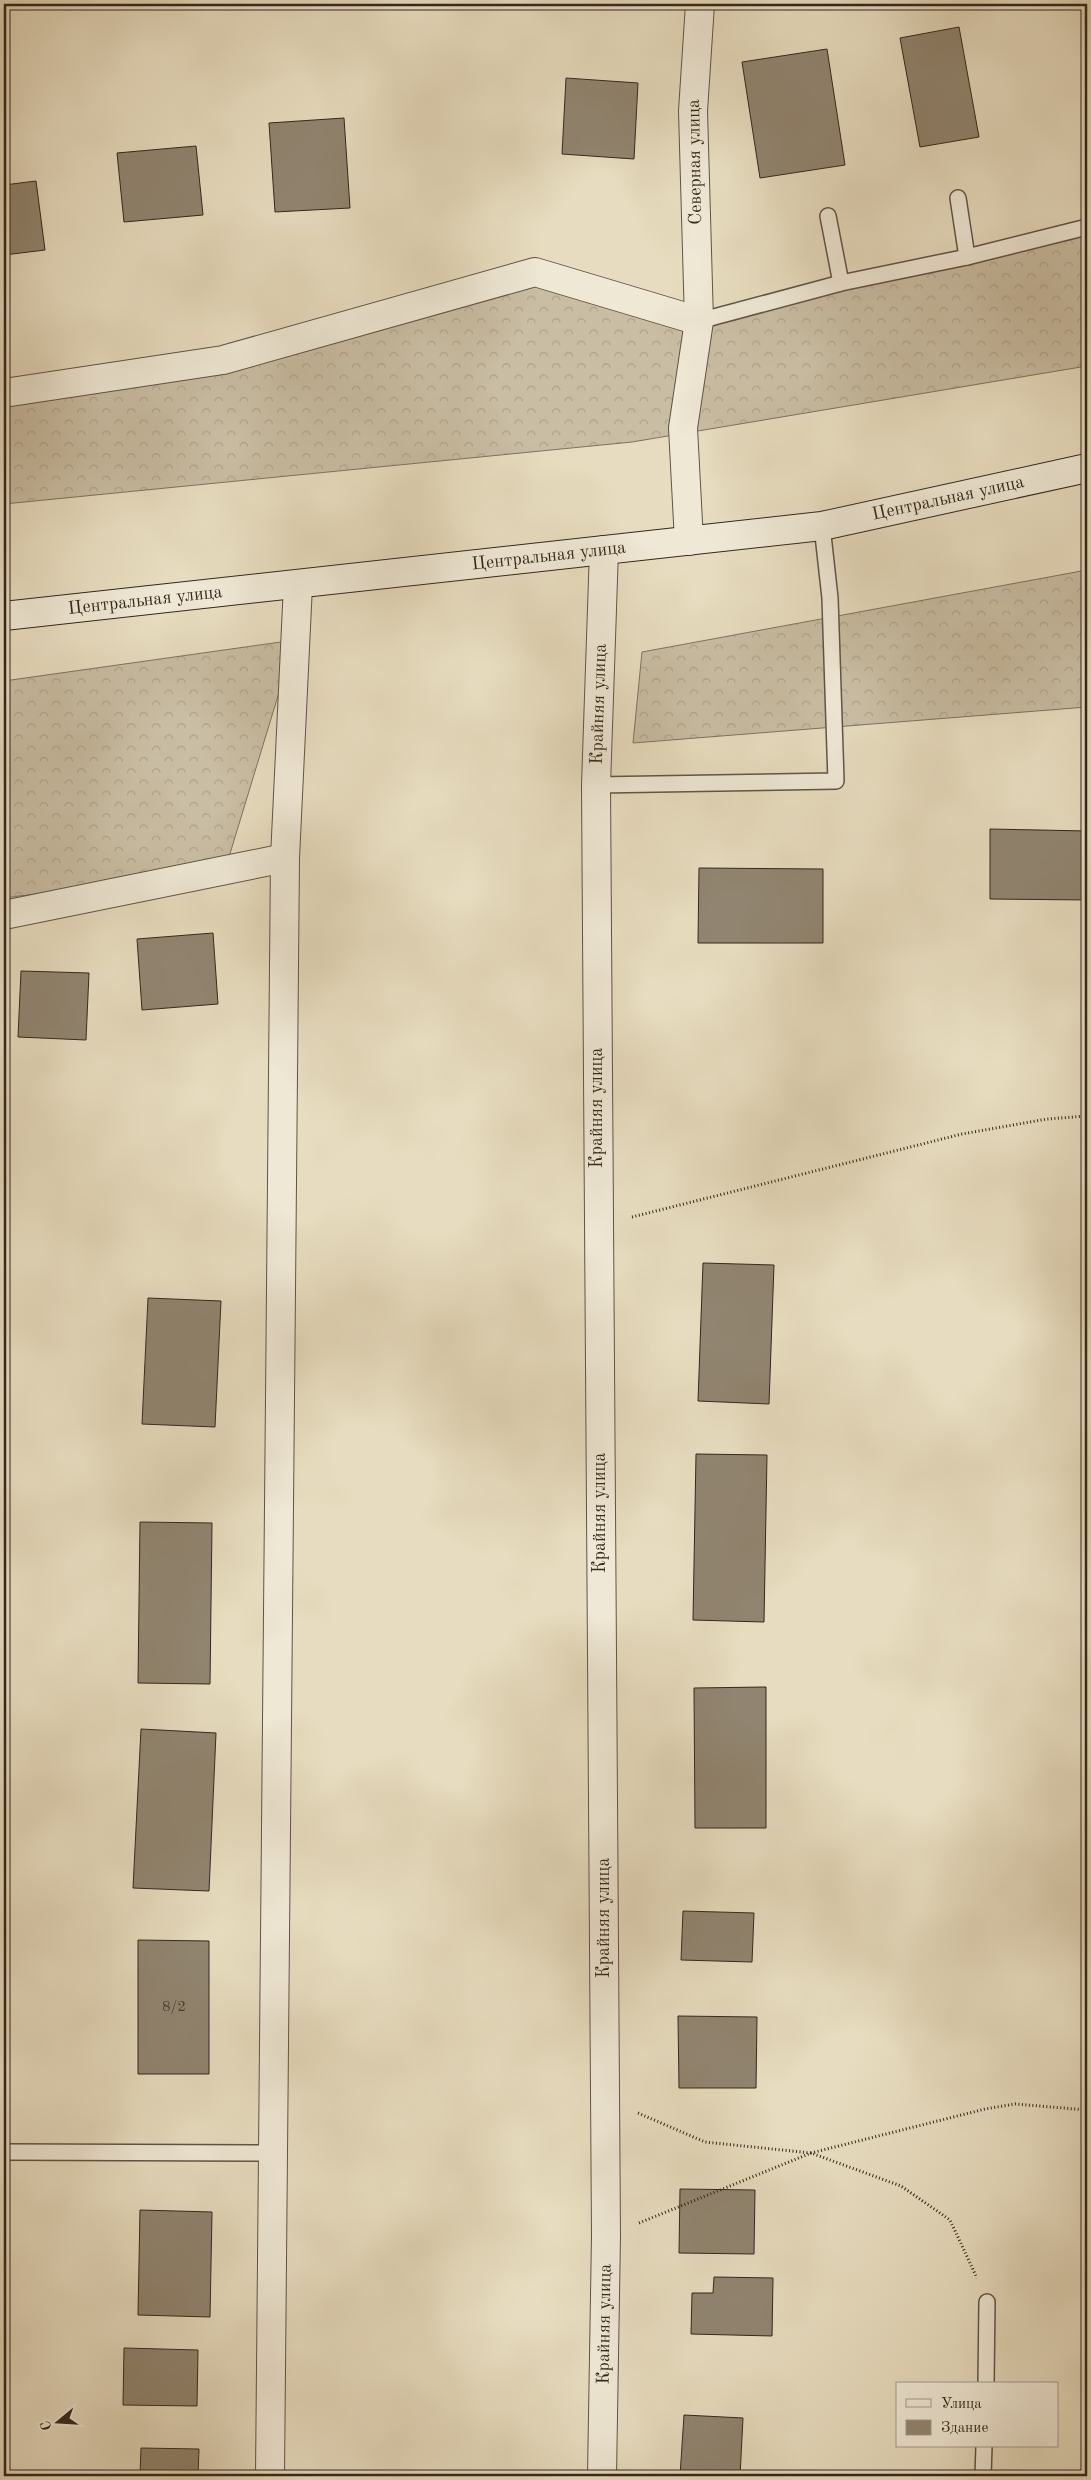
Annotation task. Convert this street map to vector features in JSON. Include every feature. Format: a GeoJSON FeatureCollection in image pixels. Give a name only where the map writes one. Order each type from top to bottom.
{"type":"FeatureCollection","features":[{"type":"Feature","properties":{"kind":"street","name":"Северная улица"},"geometry":{"type":"LineString","coordinates":[[689,541],[683,428],[699,321],[693,111],[700,4]]}},
{"type":"Feature","properties":{"kind":"street"},"geometry":{"type":"LineString","coordinates":[[4,392],[223,360],[535,272],[699,321]]}},
{"type":"Feature","properties":{"kind":"street","name":"Центральная улица"},"geometry":{"type":"LineString","coordinates":[[4,616],[822,526],[1087,468]]}},
{"type":"Feature","properties":{"kind":"street","name":"Крайняя улица"},"geometry":{"type":"LineString","coordinates":[[602,2476],[606,2236],[596,785],[604,550]]}},
{"type":"Feature","properties":{"kind":"street"},"geometry":{"type":"LineString","coordinates":[[270,2476],[275,2152],[285,858],[298,585]]}},
{"type":"Feature","properties":{"kind":"street"},"geometry":{"type":"LineString","coordinates":[[4,914],[285,858]]}},
{"type":"Feature","properties":{"kind":"lane"},"geometry":{"type":"LineString","coordinates":[[958,198],[967,257]]}},
{"type":"Feature","properties":{"kind":"lane"},"geometry":{"type":"LineString","coordinates":[[828,216],[841,283]]}},
{"type":"Feature","properties":{"kind":"lane"},"geometry":{"type":"LineString","coordinates":[[699,321],[841,283],[967,257],[1087,227]]}},
{"type":"Feature","properties":{"kind":"lane"},"geometry":{"type":"LineString","coordinates":[[596,785],[836,781],[830,598],[822,526]]}},
{"type":"Feature","properties":{"kind":"lane"},"geometry":{"type":"LineString","coordinates":[[4,2152],[275,2152]]}},
{"type":"Feature","properties":{"kind":"lane"},"geometry":{"type":"LineString","coordinates":[[986,2382],[988,2302]]}},
{"type":"Feature","properties":{"kind":"lane"},"geometry":{"type":"LineString","coordinates":[[983,2476],[984,2448]]}},
{"type":"Feature","properties":{"kind":"path"},"geometry":{"type":"LineString","coordinates":[[598,1226],[962,1134],[1047,1119],[1087,1116]]}},
{"type":"Feature","properties":{"kind":"path"},"geometry":{"type":"LineString","coordinates":[[605,2099],[706,2142],[811,2153],[901,2186],[950,2220],[988,2302]]}},
{"type":"Feature","properties":{"kind":"path"},"geometry":{"type":"LineString","coordinates":[[606,2236],[811,2153],[986,2109],[1015,2104],[1087,2110]]}},
{"type":"Feature","properties":{"kind":"green space"},"geometry":{"type":"Polygon","coordinates":[[[1087,226],[1087,366],[632,442],[4,504],[4,397],[223,360],[535,272],[699,321],[1087,226]]]}},
{"type":"Feature","properties":{"kind":"green space"},"geometry":{"type":"Polygon","coordinates":[[[1087,570],[1087,707],[633,743],[642,652],[1087,570]]]}},
{"type":"Feature","properties":{"kind":"green space"},"geometry":{"type":"Polygon","coordinates":[[[295,640],[225,870],[4,898],[4,681],[295,640]]]}},
{"type":"Feature","properties":{"kind":"building"},"geometry":{"type":"Polygon","coordinates":[[[959,27],[979,137],[920,147],[900,38],[959,27]]]}},
{"type":"Feature","properties":{"kind":"building"},"geometry":{"type":"Polygon","coordinates":[[[827,49],[845,165],[760,178],[742,62],[827,49]]]}},
{"type":"Feature","properties":{"kind":"building"},"geometry":{"type":"Polygon","coordinates":[[[566,78],[638,83],[634,159],[562,154],[566,78]]]}},
{"type":"Feature","properties":{"kind":"building"},"geometry":{"type":"Polygon","coordinates":[[[344,118],[350,208],[275,212],[269,123],[344,118]]]}},
{"type":"Feature","properties":{"kind":"building"},"geometry":{"type":"Polygon","coordinates":[[[196,146],[203,215],[124,222],[117,153],[196,146]]]}},
{"type":"Feature","properties":{"kind":"building"},"geometry":{"type":"Polygon","coordinates":[[[36,181],[45,250],[4,255],[4,185],[36,181]]]}},
{"type":"Feature","properties":{"kind":"building"},"geometry":{"type":"Polygon","coordinates":[[[990,829],[1087,831],[1087,900],[990,899],[990,829]]]}},
{"type":"Feature","properties":{"kind":"building"},"geometry":{"type":"Polygon","coordinates":[[[699,868],[823,869],[823,943],[698,943],[699,868]]]}},
{"type":"Feature","properties":{"kind":"building"},"geometry":{"type":"Polygon","coordinates":[[[213,933],[218,1004],[142,1010],[137,939],[213,933]]]}},
{"type":"Feature","properties":{"kind":"building"},"geometry":{"type":"Polygon","coordinates":[[[21,971],[89,973],[86,1040],[18,1037],[21,971]]]}},
{"type":"Feature","properties":{"kind":"building"},"geometry":{"type":"Polygon","coordinates":[[[703,1263],[774,1265],[769,1404],[698,1401],[703,1263]]]}},
{"type":"Feature","properties":{"kind":"building"},"geometry":{"type":"Polygon","coordinates":[[[148,1298],[221,1301],[215,1427],[142,1424],[148,1298]]]}},
{"type":"Feature","properties":{"kind":"building"},"geometry":{"type":"Polygon","coordinates":[[[696,1454],[767,1455],[764,1622],[693,1620],[696,1454]]]}},
{"type":"Feature","properties":{"kind":"building"},"geometry":{"type":"Polygon","coordinates":[[[140,1522],[212,1523],[210,1684],[138,1683],[140,1522]]]}},
{"type":"Feature","properties":{"kind":"building"},"geometry":{"type":"Polygon","coordinates":[[[766,1687],[766,1828],[695,1828],[694,1688],[766,1687]]]}},
{"type":"Feature","properties":{"kind":"building"},"geometry":{"type":"Polygon","coordinates":[[[141,1729],[216,1733],[209,1891],[133,1888],[141,1729]]]}},
{"type":"Feature","properties":{"kind":"building"},"geometry":{"type":"Polygon","coordinates":[[[683,1911],[754,1913],[752,1962],[681,1960],[683,1911]]]}},
{"type":"Feature","properties":{"kind":"building"},"geometry":{"type":"Polygon","coordinates":[[[138,1940],[209,1941],[209,2074],[138,2074],[138,1940]]]}},
{"type":"Feature","properties":{"kind":"building"},"geometry":{"type":"Polygon","coordinates":[[[678,2016],[757,2017],[756,2088],[679,2088],[678,2016]]]}},
{"type":"Feature","properties":{"kind":"building"},"geometry":{"type":"Polygon","coordinates":[[[680,2189],[755,2190],[754,2254],[679,2253],[680,2189]]]}},
{"type":"Feature","properties":{"kind":"building"},"geometry":{"type":"Polygon","coordinates":[[[140,2210],[212,2212],[210,2317],[138,2315],[140,2210]]]}},
{"type":"Feature","properties":{"kind":"building"},"geometry":{"type":"Polygon","coordinates":[[[714,2277],[773,2278],[772,2336],[691,2334],[692,2293],[713,2293],[714,2277]]]}},
{"type":"Feature","properties":{"kind":"building"},"geometry":{"type":"Polygon","coordinates":[[[124,2348],[198,2350],[197,2406],[123,2405],[124,2348]]]}},
{"type":"Feature","properties":{"kind":"building"},"geometry":{"type":"Polygon","coordinates":[[[684,2415],[743,2418],[740,2476],[680,2476],[684,2415]]]}},
{"type":"Feature","properties":{"kind":"building"},"geometry":{"type":"Polygon","coordinates":[[[141,2448],[199,2449],[198,2476],[140,2476],[141,2448]]]}}]}
